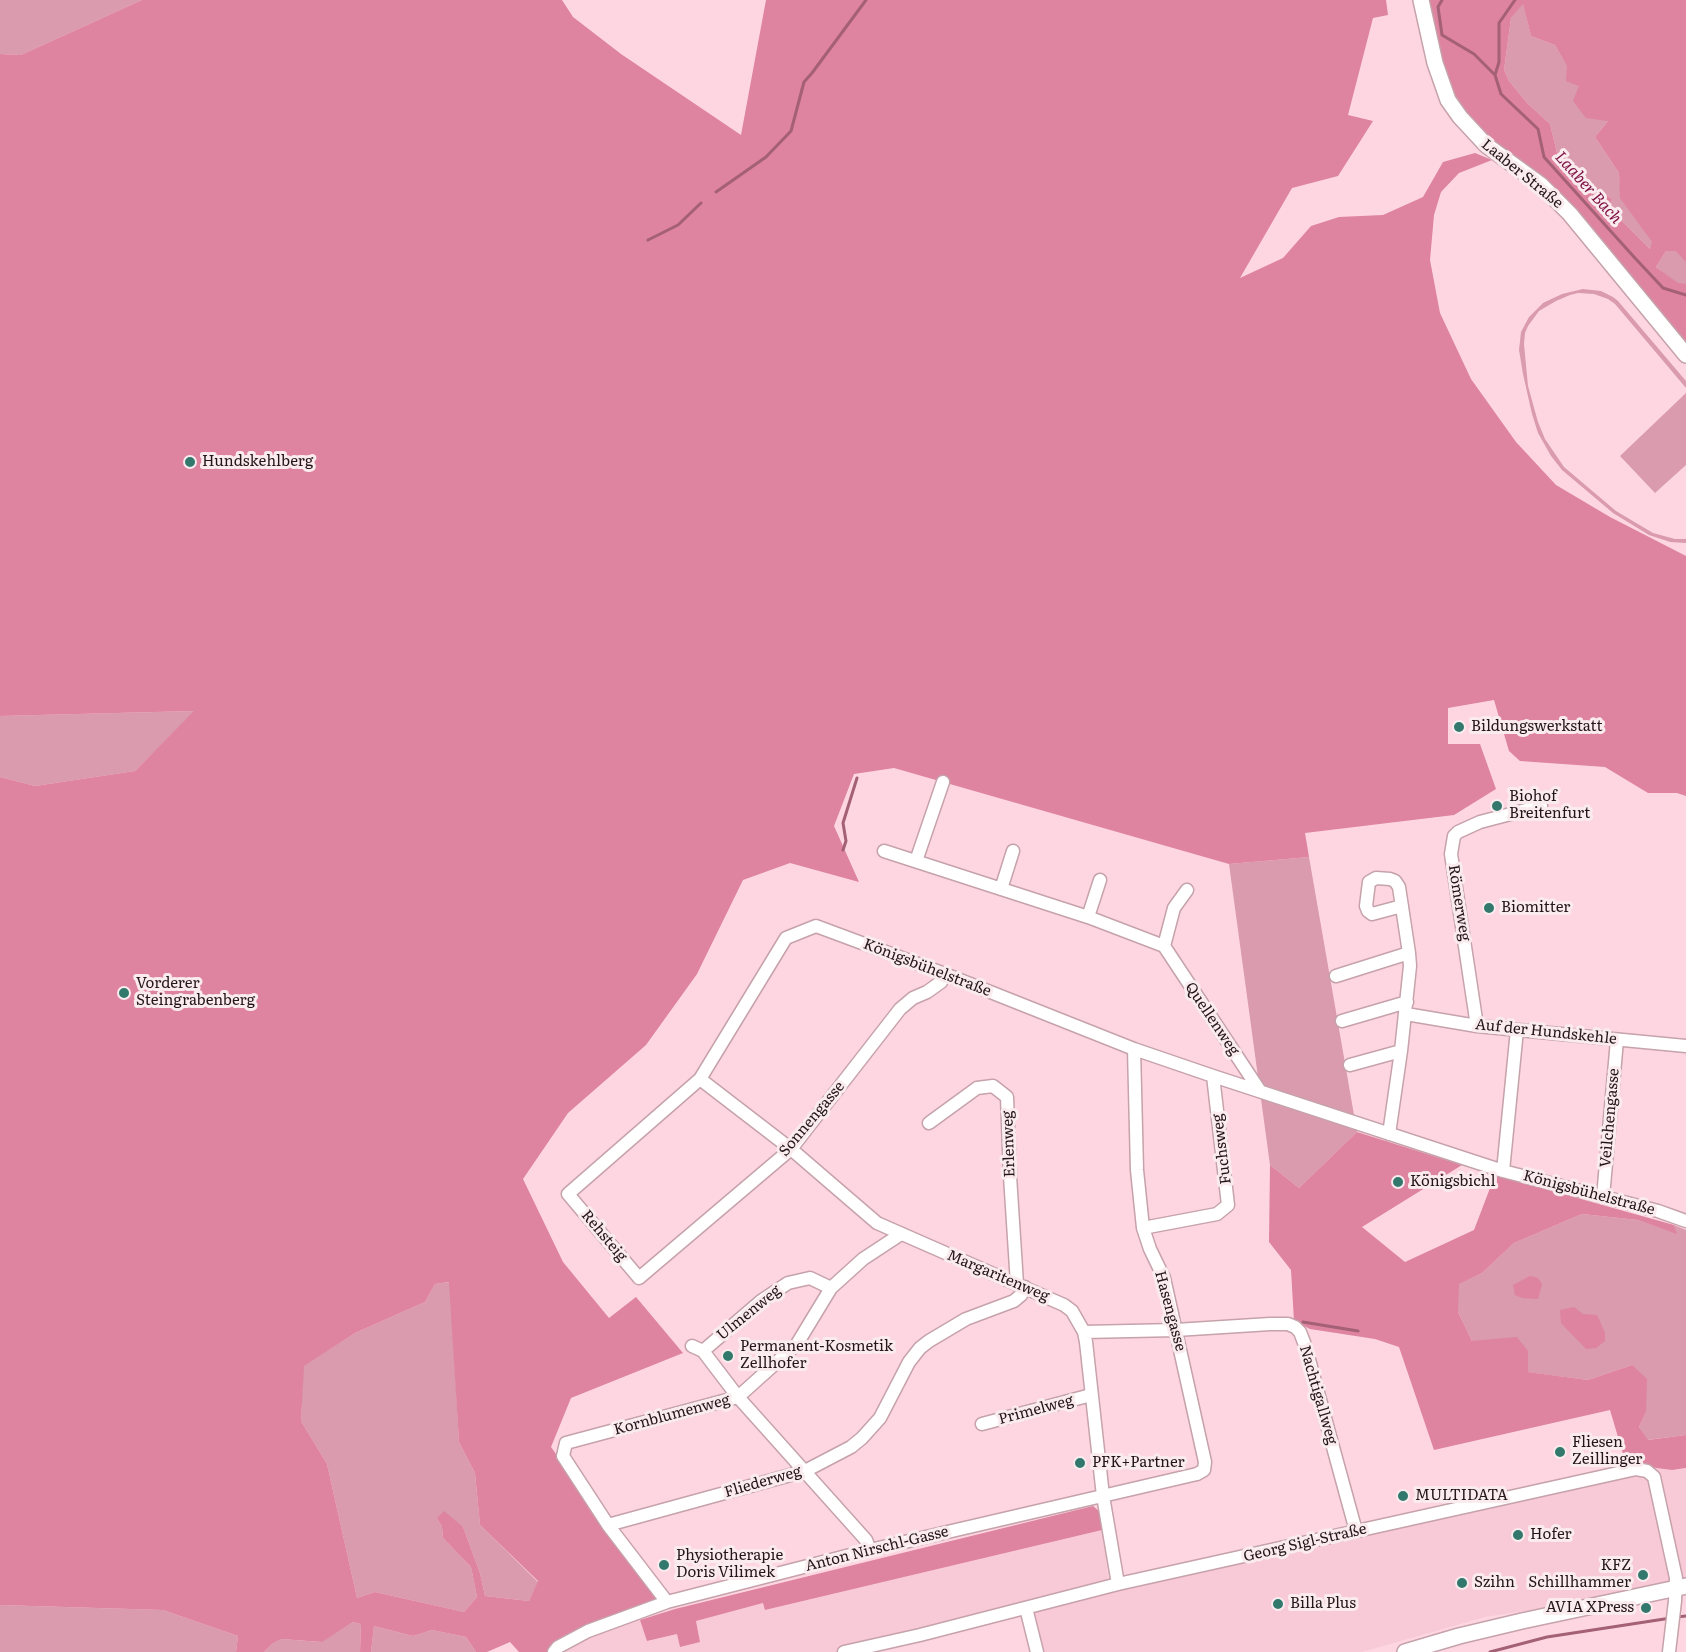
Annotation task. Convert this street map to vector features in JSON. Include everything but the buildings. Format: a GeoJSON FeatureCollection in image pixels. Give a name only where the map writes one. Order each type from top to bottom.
{"type":"FeatureCollection","features":[{"type":"Feature","properties":{"kind":"main road","name":"Laaber Straße"},"geometry":{"type":"LineString","coordinates":[[1420,0],[1435,63],[1448,100],[1460,117],[1486,145],[1541,185],[1570,213],[1686,355]]}},
{"type":"Feature","properties":{"kind":"main road"},"geometry":{"type":"LineString","coordinates":[[1405,1652],[1522,1621],[1681,1587]]}},
{"type":"Feature","properties":{"kind":"street"},"geometry":{"type":"LineString","coordinates":[[916,861],[943,782]]}},
{"type":"Feature","properties":{"kind":"street","name":"Römerweg"},"geometry":{"type":"LineString","coordinates":[[1478,1026],[1451,854],[1454,836],[1480,822],[1541,806]]}},
{"type":"Feature","properties":{"kind":"street"},"geometry":{"type":"LineString","coordinates":[[885,851],[1088,917],[1164,946],[1174,908],[1187,890]]}},
{"type":"Feature","properties":{"kind":"street"},"geometry":{"type":"LineString","coordinates":[[1001,889],[1013,851]]}},
{"type":"Feature","properties":{"kind":"street"},"geometry":{"type":"LineString","coordinates":[[1088,917],[1100,880]]}},
{"type":"Feature","properties":{"kind":"street"},"geometry":{"type":"LineString","coordinates":[[1389,1134],[1410,966],[1402,906]]}},
{"type":"Feature","properties":{"kind":"street","name":"Königsbühelstraße"},"geometry":{"type":"LineString","coordinates":[[568,1194],[700,1078],[786,938],[816,926],[1134,1049],[1213,1077],[1503,1171],[1658,1211],[1686,1221]]}},
{"type":"Feature","properties":{"kind":"street","name":"Quellenweg"},"geometry":{"type":"LineString","coordinates":[[1164,946],[1260,1091]]}},
{"type":"Feature","properties":{"kind":"street"},"geometry":{"type":"LineString","coordinates":[[1336,975],[1409,953]]}},
{"type":"Feature","properties":{"kind":"street","name":"Sonnengasse"},"geometry":{"type":"LineString","coordinates":[[639,1278],[791,1149],[900,1009],[913,998],[941,982],[945,974]]}},
{"type":"Feature","properties":{"kind":"street"},"geometry":{"type":"LineString","coordinates":[[1342,1021],[1406,1008]]}},
{"type":"Feature","properties":{"kind":"street","name":"Auf der Hundskehle"},"geometry":{"type":"LineString","coordinates":[[1406,1008],[1478,1026],[1686,1046]]}},
{"type":"Feature","properties":{"kind":"street"},"geometry":{"type":"LineString","coordinates":[[1503,1171],[1517,1030]]}},
{"type":"Feature","properties":{"kind":"street","name":"Veilchengasse"},"geometry":{"type":"LineString","coordinates":[[1603,1197],[1617,1040]]}},
{"type":"Feature","properties":{"kind":"street","name":"Hasengasse"},"geometry":{"type":"LineString","coordinates":[[1103,1496],[1197,1474],[1204,1470],[1205,1461],[1164,1278],[1143,1228],[1137,1170],[1134,1049]]}},
{"type":"Feature","properties":{"kind":"street"},"geometry":{"type":"LineString","coordinates":[[1350,1065],[1401,1051]]}},
{"type":"Feature","properties":{"kind":"street","name":"Fuchsweg"},"geometry":{"type":"LineString","coordinates":[[1143,1228],[1217,1214],[1228,1205],[1213,1077]]}},
{"type":"Feature","properties":{"kind":"street","name":"Margaritenweg"},"geometry":{"type":"LineString","coordinates":[[700,1078],[791,1149],[877,1223],[1021,1285],[1072,1311],[1084,1332],[1103,1496],[1118,1584]]}},
{"type":"Feature","properties":{"kind":"street","name":"Erlenweg"},"geometry":{"type":"LineString","coordinates":[[929,1123],[977,1088],[993,1086],[1007,1097],[1010,1176],[1021,1285]]}},
{"type":"Feature","properties":{"kind":"street","name":"Rehsteig"},"geometry":{"type":"LineString","coordinates":[[568,1194],[639,1278]]}},
{"type":"Feature","properties":{"kind":"street","name":"Kornblumenweg"},"geometry":{"type":"LineString","coordinates":[[667,1602],[608,1525],[563,1456],[566,1443],[738,1397],[797,1344],[831,1288],[863,1259],[901,1234]]}},
{"type":"Feature","properties":{"kind":"street","name":"Ulmenweg"},"geometry":{"type":"LineString","coordinates":[[738,1397],[697,1348],[788,1283],[810,1278],[831,1288]]}},
{"type":"Feature","properties":{"kind":"street","name":"Fliederweg"},"geometry":{"type":"LineString","coordinates":[[608,1525],[805,1471],[851,1447],[876,1424],[914,1354],[929,1341],[966,1319],[1014,1300],[1021,1295],[1021,1285]]}},
{"type":"Feature","properties":{"kind":"street","name":"Nachtigallweg"},"geometry":{"type":"LineString","coordinates":[[1084,1332],[1288,1324],[1295,1327],[1300,1332],[1305,1345],[1356,1531]]}},
{"type":"Feature","properties":{"kind":"street","name":"Primelweg"},"geometry":{"type":"LineString","coordinates":[[982,1424],[1091,1395]]}},
{"type":"Feature","properties":{"kind":"street"},"geometry":{"type":"LineString","coordinates":[[738,1397],[866,1540],[870,1550]]}},
{"type":"Feature","properties":{"kind":"street","name":"Georg Sigl-Straße"},"geometry":{"type":"LineString","coordinates":[[844,1652],[920,1635],[1118,1584],[1642,1469],[1654,1477],[1676,1578],[1681,1587],[1675,1606],[1669,1652]]}},
{"type":"Feature","properties":{"kind":"street","name":"Anton Nirschl-Gasse"},"geometry":{"type":"LineString","coordinates":[[555,1652],[558,1647],[588,1630],[667,1602],[870,1550],[1103,1496]]}},
{"type":"Feature","properties":{"kind":"street"},"geometry":{"type":"LineString","coordinates":[[1026,1608],[1037,1652]]}},
{"type":"Feature","properties":{"kind":"shaded area"},"geometry":{"type":"Polygon","coordinates":[[[0,0],[142,0],[21,55],[0,54],[0,0]]]}},
{"type":"Feature","properties":{"kind":"shaded area"},"geometry":{"type":"Polygon","coordinates":[[[142,0],[562,0],[573,17],[621,54],[741,135],[766,0],[1386,0],[1388,15],[1373,18],[1348,115],[1373,121],[1338,176],[1292,188],[1240,278],[1283,258],[1311,226],[1339,217],[1383,215],[1423,197],[1443,162],[1475,153],[1492,160],[1459,173],[1441,192],[1434,215],[1430,260],[1440,313],[1471,379],[1516,442],[1556,485],[1610,517],[1686,556],[1686,796],[1677,793],[1648,793],[1605,767],[1520,761],[1509,751],[1494,700],[1448,708],[1448,744],[1480,744],[1496,789],[1454,815],[1305,833],[1309,857],[1229,864],[894,768],[854,774],[834,826],[859,882],[790,863],[743,880],[697,974],[646,1045],[568,1113],[523,1179],[563,1262],[609,1318],[636,1297],[683,1353],[571,1398],[551,1447],[659,1600],[549,1652],[519,1652],[510,1642],[487,1652],[476,1652],[466,1637],[432,1630],[413,1636],[374,1626],[371,1652],[360,1652],[361,1624],[353,1622],[322,1642],[281,1639],[264,1652],[236,1652],[238,1636],[163,1610],[0,1605],[0,777],[35,786],[135,771],[194,711],[0,716],[0,54],[21,55],[142,0]],[[449,1282],[435,1284],[425,1302],[355,1333],[304,1366],[301,1421],[327,1464],[357,1598],[375,1592],[464,1612],[477,1597],[471,1567],[443,1538],[442,1527],[437,1518],[444,1511],[463,1527],[480,1573],[485,1596],[529,1601],[538,1581],[480,1525],[475,1473],[459,1442],[449,1282]]]}},
{"type":"Feature","properties":{"kind":"shaded area"},"geometry":{"type":"Polygon","coordinates":[[[1428,0],[1686,0],[1686,262],[1676,251],[1666,251],[1656,267],[1678,283],[1686,284],[1686,349],[1638,291],[1481,132],[1455,98],[1433,40],[1428,0]],[[1523,4],[1511,18],[1504,70],[1509,81],[1528,104],[1550,124],[1559,161],[1612,199],[1609,208],[1650,249],[1652,242],[1620,198],[1619,173],[1595,137],[1608,121],[1586,118],[1573,101],[1579,86],[1566,81],[1567,66],[1555,45],[1531,36],[1523,4]]]}},
{"type":"Feature","properties":{"kind":"shaded area"},"geometry":{"type":"Polygon","coordinates":[[[1523,3],[1531,36],[1555,45],[1579,86],[1608,121],[1595,137],[1619,173],[1621,198],[1653,243],[1650,249],[1609,208],[1612,199],[1559,161],[1550,124],[1528,104],[1509,81],[1504,70],[1511,18],[1523,3]]]}},
{"type":"Feature","properties":{"kind":"shaded area"},"geometry":{"type":"Polygon","coordinates":[[[1686,242],[1686,284],[1678,284],[1656,267],[1666,251],[1686,242]]]}},
{"type":"Feature","properties":{"kind":"shaded area"},"geometry":{"type":"Polygon","coordinates":[[[1583,289],[1601,291],[1618,301],[1686,381],[1686,388],[1615,304],[1594,294],[1578,293],[1556,301],[1539,311],[1525,333],[1528,386],[1538,422],[1545,439],[1564,467],[1616,511],[1653,533],[1675,539],[1686,539],[1686,543],[1670,542],[1649,535],[1613,513],[1562,470],[1538,433],[1523,374],[1519,350],[1521,332],[1529,317],[1543,303],[1562,294],[1583,289]]]}},
{"type":"Feature","properties":{"kind":"shaded area"},"geometry":{"type":"Polygon","coordinates":[[[1686,393],[1686,465],[1655,493],[1620,456],[1686,393]]]}},
{"type":"Feature","properties":{"kind":"shaded area"},"geometry":{"type":"Polygon","coordinates":[[[195,711],[135,771],[35,786],[0,777],[0,716],[195,711]]]}},
{"type":"Feature","properties":{"kind":"shaded area"},"geometry":{"type":"Polygon","coordinates":[[[1309,857],[1357,1132],[1299,1188],[1270,1165],[1229,864],[1309,857]]]}},
{"type":"Feature","properties":{"kind":"shaded area"},"geometry":{"type":"Polygon","coordinates":[[[1357,1132],[1462,1165],[1362,1227],[1405,1262],[1474,1230],[1495,1175],[1674,1225],[1677,1234],[1638,1220],[1582,1214],[1514,1243],[1482,1273],[1459,1284],[1458,1312],[1472,1341],[1517,1337],[1528,1351],[1528,1372],[1588,1380],[1632,1365],[1647,1379],[1646,1412],[1639,1427],[1648,1440],[1686,1435],[1686,1468],[1672,1470],[1626,1464],[1610,1410],[1434,1450],[1399,1347],[1375,1339],[1310,1329],[1294,1321],[1291,1270],[1269,1242],[1270,1165],[1299,1188],[1357,1132]]]}},
{"type":"Feature","properties":{"kind":"shaded area"},"geometry":{"type":"Polygon","coordinates":[[[1582,1214],[1638,1220],[1676,1233],[1674,1225],[1686,1230],[1686,1435],[1647,1440],[1639,1427],[1646,1412],[1632,1365],[1588,1380],[1527,1372],[1528,1351],[1472,1341],[1458,1312],[1458,1284],[1482,1273],[1514,1243],[1582,1214]]]}},
{"type":"Feature","properties":{"kind":"shaded area"},"geometry":{"type":"Polygon","coordinates":[[[1530,1276],[1538,1278],[1542,1284],[1538,1299],[1515,1295],[1513,1285],[1530,1276]]]}},
{"type":"Feature","properties":{"kind":"shaded area"},"geometry":{"type":"Polygon","coordinates":[[[450,1282],[459,1442],[475,1473],[480,1525],[538,1582],[529,1601],[485,1596],[480,1573],[463,1527],[437,1518],[442,1527],[443,1538],[471,1567],[477,1597],[464,1612],[375,1592],[357,1598],[327,1464],[301,1421],[303,1366],[355,1333],[425,1302],[435,1284],[450,1282]]]}},
{"type":"Feature","properties":{"kind":"shaded area"},"geometry":{"type":"Polygon","coordinates":[[[1574,1307],[1583,1314],[1597,1315],[1605,1333],[1605,1341],[1596,1348],[1586,1349],[1561,1323],[1560,1310],[1574,1307]]]}},
{"type":"Feature","properties":{"kind":"shaded area"},"geometry":{"type":"Polygon","coordinates":[[[1626,1464],[1672,1470],[1686,1469],[1686,1579],[1584,1602],[1485,1617],[1362,1652],[1043,1652],[1034,1611],[868,1652],[563,1652],[597,1634],[640,1620],[648,1641],[677,1634],[680,1647],[700,1642],[696,1621],[764,1603],[766,1610],[1102,1530],[1109,1582],[1626,1464]]]}},
{"type":"Feature","properties":{"kind":"shaded area"},"geometry":{"type":"Polygon","coordinates":[[[1093,1506],[1100,1512],[1102,1530],[765,1610],[763,1603],[696,1621],[700,1642],[680,1647],[677,1634],[647,1641],[640,1620],[675,1609],[1093,1506]]]}},
{"type":"Feature","properties":{"kind":"shaded area"},"geometry":{"type":"Polygon","coordinates":[[[0,1605],[163,1610],[238,1636],[236,1652],[0,1652],[0,1605]]]}},
{"type":"Feature","properties":{"kind":"shaded area"},"geometry":{"type":"Polygon","coordinates":[[[353,1622],[361,1624],[360,1652],[264,1652],[281,1639],[321,1642],[353,1622]]]}},
{"type":"Feature","properties":{"kind":"shaded area"},"geometry":{"type":"Polygon","coordinates":[[[374,1626],[413,1636],[432,1630],[466,1637],[476,1652],[371,1652],[374,1626]]]}},
{"type":"Feature","properties":{"kind":"waterway"},"geometry":{"type":"LineString","coordinates":[[716,192],[766,157],[791,131],[804,82],[866,0]]}},
{"type":"Feature","properties":{"kind":"waterway","name":"Laaber Bach"},"geometry":{"type":"LineString","coordinates":[[1442,0],[1438,7],[1442,35],[1474,54],[1495,75],[1501,94],[1538,129],[1544,157],[1663,288],[1686,295]]}},
{"type":"Feature","properties":{"kind":"waterway"},"geometry":{"type":"LineString","coordinates":[[1495,75],[1499,62],[1499,23],[1515,0]]}},
{"type":"Feature","properties":{"kind":"waterway"},"geometry":{"type":"LineString","coordinates":[[648,240],[678,225],[701,203]]}},
{"type":"Feature","properties":{"kind":"waterway"},"geometry":{"type":"LineString","coordinates":[[843,850],[846,841],[843,823],[857,778]]}},
{"type":"Feature","properties":{"kind":"waterway"},"geometry":{"type":"LineString","coordinates":[[1303,1322],[1358,1331]]}},
{"type":"Feature","properties":{"kind":"waterway"},"geometry":{"type":"LineString","coordinates":[[1677,1617],[1686,1616]]}},
{"type":"Feature","properties":{"kind":"waterway"},"geometry":{"type":"LineString","coordinates":[[1490,1652],[1547,1637],[1671,1618]]}},
{"type":"Feature","properties":{"kind":"place","name":"Hundskehlberg"},"geometry":{"type":"Point","coordinates":[190,462]}},
{"type":"Feature","properties":{"kind":"place","name":"Bildungswerkstatt"},"geometry":{"type":"Point","coordinates":[1459,727]}},
{"type":"Feature","properties":{"kind":"place","name":"Biohof Breitenfurt"},"geometry":{"type":"Point","coordinates":[1497,806]}},
{"type":"Feature","properties":{"kind":"place","name":"Biomitter"},"geometry":{"type":"Point","coordinates":[1489,908]}},
{"type":"Feature","properties":{"kind":"place","name":"Vorderer Steingrabenberg"},"geometry":{"type":"Point","coordinates":[124,993]}},
{"type":"Feature","properties":{"kind":"place","name":"Königsbichl"},"geometry":{"type":"Point","coordinates":[1398,1182]}},
{"type":"Feature","properties":{"kind":"place","name":"Permanent-Kosmetik Zellhofer"},"geometry":{"type":"Point","coordinates":[728,1356]}},
{"type":"Feature","properties":{"kind":"place","name":"Fliesen Zeillinger"},"geometry":{"type":"Point","coordinates":[1560,1452]}},
{"type":"Feature","properties":{"kind":"place","name":"PFK+Partner"},"geometry":{"type":"Point","coordinates":[1080,1463]}},
{"type":"Feature","properties":{"kind":"place","name":"MULTIDATA"},"geometry":{"type":"Point","coordinates":[1403,1496]}},
{"type":"Feature","properties":{"kind":"place","name":"Hofer"},"geometry":{"type":"Point","coordinates":[1518,1535]}},
{"type":"Feature","properties":{"kind":"place","name":"Physiotherapie Doris Vilimek"},"geometry":{"type":"Point","coordinates":[664,1565]}},
{"type":"Feature","properties":{"kind":"place","name":"KFZ Schillhammer"},"geometry":{"type":"Point","coordinates":[1643,1575]}},
{"type":"Feature","properties":{"kind":"place","name":"Szihn"},"geometry":{"type":"Point","coordinates":[1462,1583]}},
{"type":"Feature","properties":{"kind":"place","name":"Billa Plus"},"geometry":{"type":"Point","coordinates":[1278,1604]}},
{"type":"Feature","properties":{"kind":"place","name":"AVIA XPress"},"geometry":{"type":"Point","coordinates":[1646,1608]}}]}
